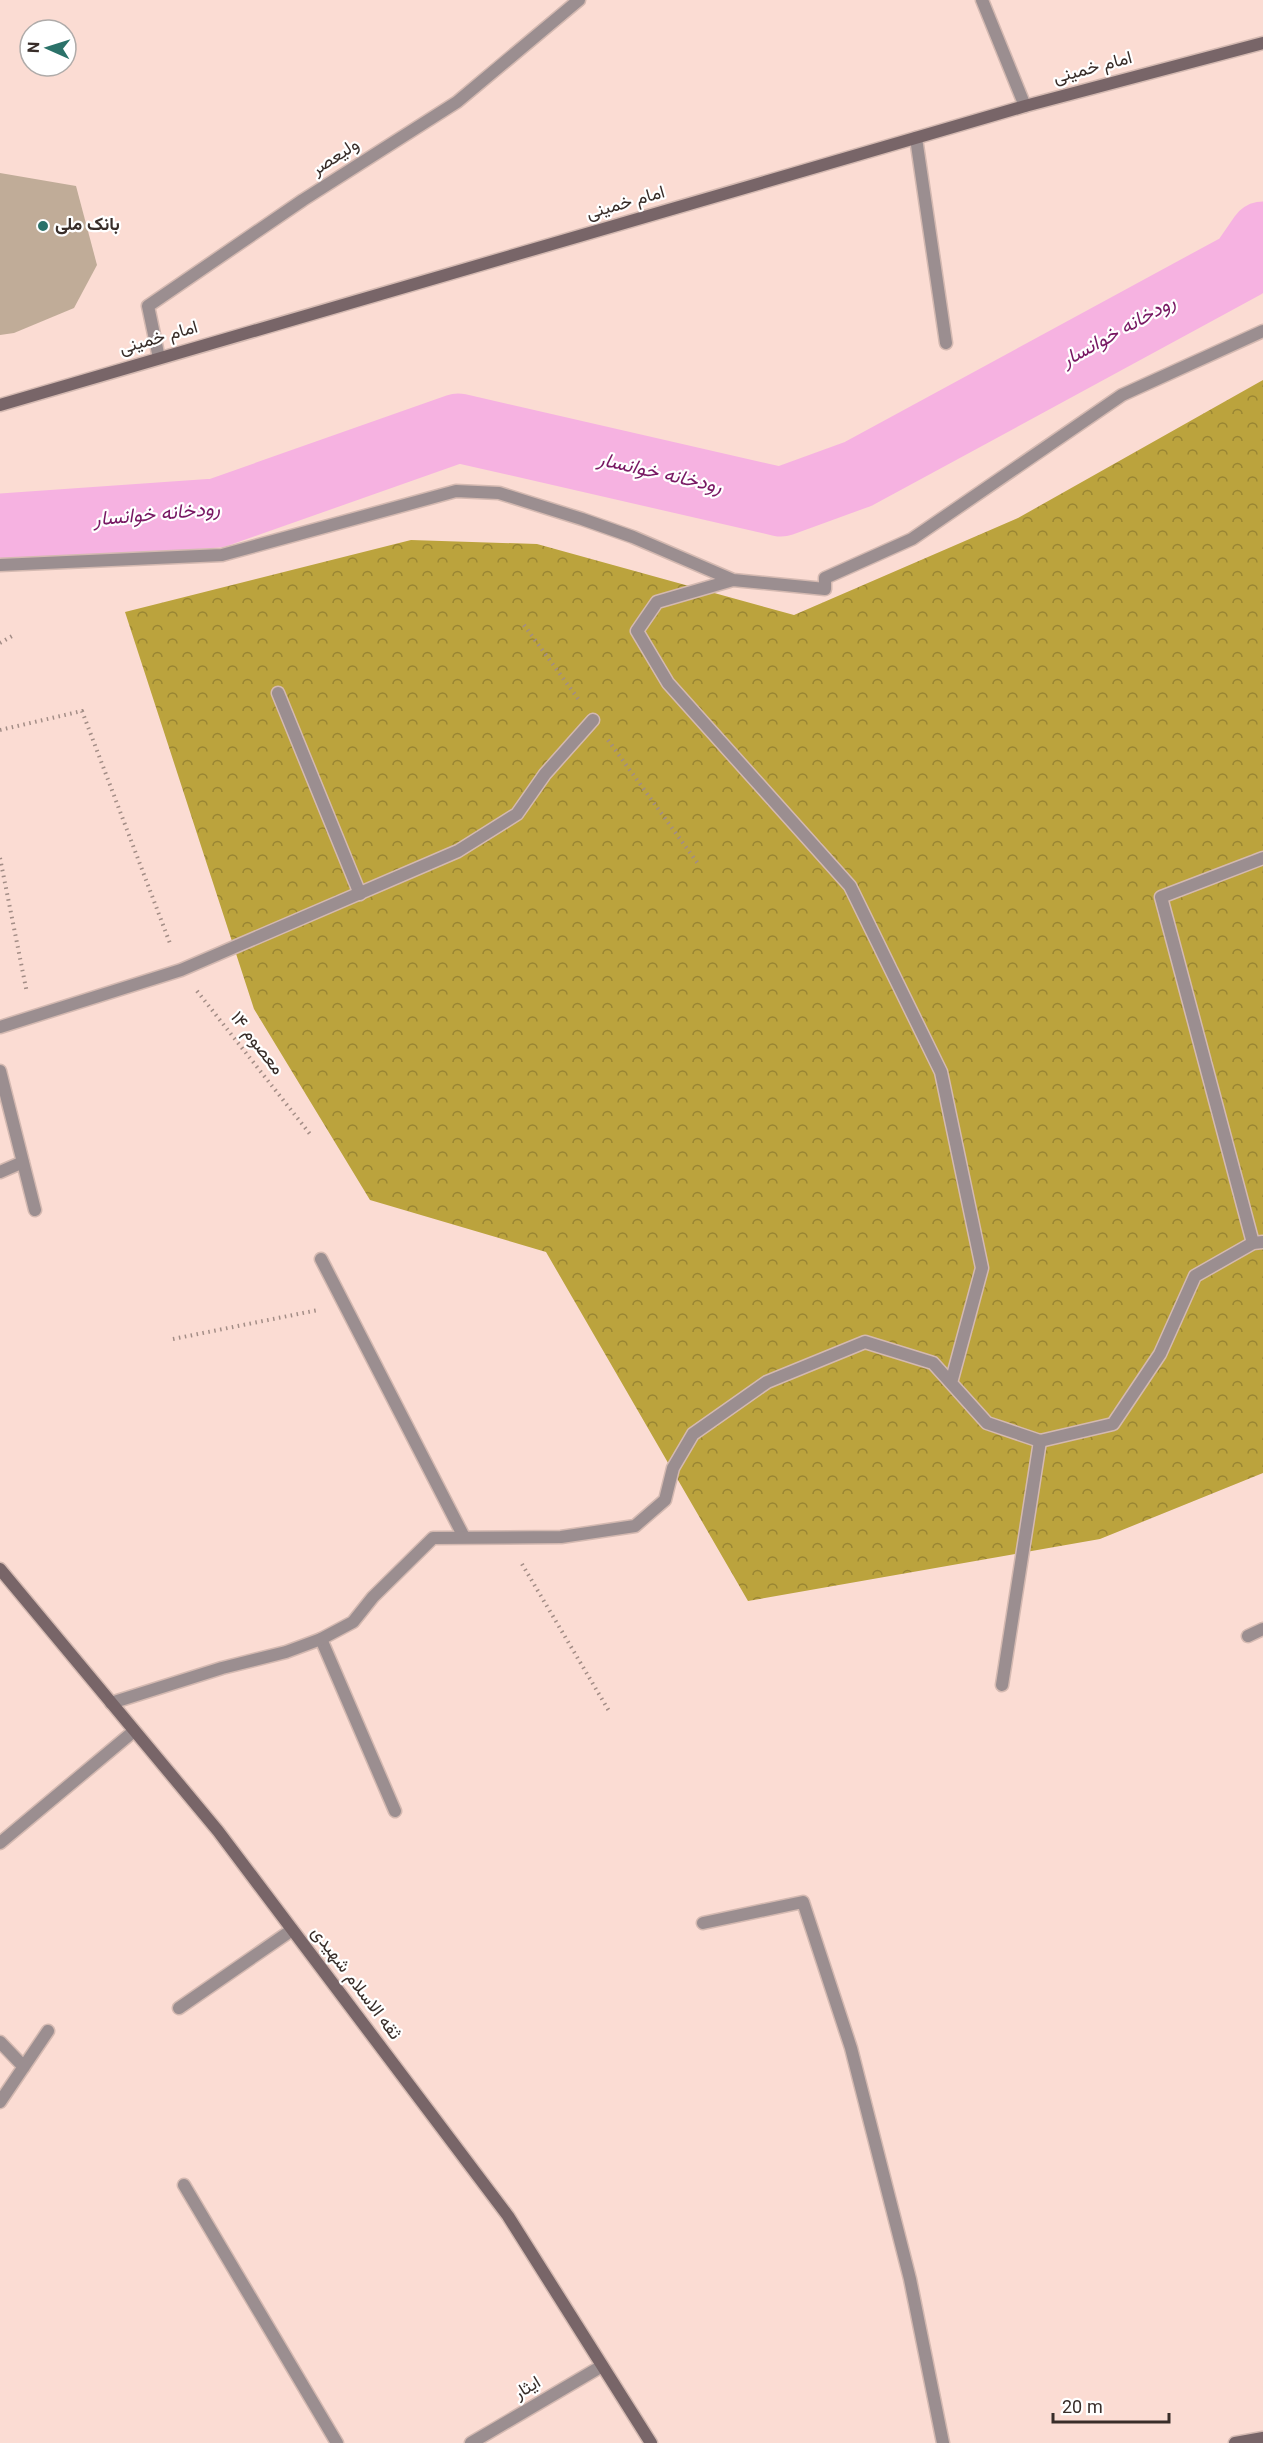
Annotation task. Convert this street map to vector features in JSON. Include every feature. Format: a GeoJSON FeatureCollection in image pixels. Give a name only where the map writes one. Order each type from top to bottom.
{"type":"FeatureCollection","features":[{"type":"Feature","properties":{"kind":"main road","name":"امام خمینی"},"geometry":{"type":"LineString","coordinates":[[0,405],[1025,106],[1263,43]]}},
{"type":"Feature","properties":{"kind":"main road","name":"ثقه الاسلام شهیدی"},"geometry":{"type":"LineString","coordinates":[[0,1569],[218,1831],[508,2216],[651,2443]]}},
{"type":"Feature","properties":{"kind":"main road"},"geometry":{"type":"LineString","coordinates":[[1234,2443],[1263,2438]]}},
{"type":"Feature","properties":{"kind":"street","name":"ولیعصر"},"geometry":{"type":"LineString","coordinates":[[159,358],[148,306],[303,200],[457,102],[579,0]]}},
{"type":"Feature","properties":{"kind":"street"},"geometry":{"type":"LineString","coordinates":[[982,0],[1025,106]]}},
{"type":"Feature","properties":{"kind":"street"},"geometry":{"type":"LineString","coordinates":[[916,138],[946,343]]}},
{"type":"Feature","properties":{"kind":"street"},"geometry":{"type":"LineString","coordinates":[[0,565],[222,555],[456,491],[499,493],[582,519],[633,537],[734,580],[825,589],[825,578],[912,539],[1122,394],[1263,330]]}},
{"type":"Feature","properties":{"kind":"street"},"geometry":{"type":"LineString","coordinates":[[734,580],[657,602],[637,631],[668,682],[850,886],[941,1072],[982,1268],[951,1383]]}},
{"type":"Feature","properties":{"kind":"street"},"geometry":{"type":"LineString","coordinates":[[278,693],[360,894]]}},
{"type":"Feature","properties":{"kind":"street"},"geometry":{"type":"LineString","coordinates":[[0,1027],[181,970],[458,851],[517,814],[544,774],[593,720]]}},
{"type":"Feature","properties":{"kind":"street"},"geometry":{"type":"LineString","coordinates":[[111,1703],[321,1639],[353,1622],[373,1597],[433,1538],[561,1537],[634,1526],[665,1500],[674,1468],[693,1434],[767,1382],[865,1342],[933,1363],[987,1423],[1040,1441],[1113,1424],[1160,1354],[1195,1276],[1258,1242],[1161,897],[1263,858]]}},
{"type":"Feature","properties":{"kind":"street"},"geometry":{"type":"LineString","coordinates":[[0,1071],[35,1210]]}},
{"type":"Feature","properties":{"kind":"street"},"geometry":{"type":"LineString","coordinates":[[0,1172],[23,1162]]}},
{"type":"Feature","properties":{"kind":"street"},"geometry":{"type":"LineString","coordinates":[[321,1259],[464,1537]]}},
{"type":"Feature","properties":{"kind":"street"},"geometry":{"type":"LineString","coordinates":[[1002,1685],[1040,1441]]}},
{"type":"Feature","properties":{"kind":"street"},"geometry":{"type":"LineString","coordinates":[[1248,1636],[1263,1629]]}},
{"type":"Feature","properties":{"kind":"street"},"geometry":{"type":"LineString","coordinates":[[321,1639],[395,1811]]}},
{"type":"Feature","properties":{"kind":"street"},"geometry":{"type":"LineString","coordinates":[[0,1843],[134,1731]]}},
{"type":"Feature","properties":{"kind":"street"},"geometry":{"type":"LineString","coordinates":[[703,1923],[802,1902],[854,2060],[910,2279],[943,2443]]}},
{"type":"Feature","properties":{"kind":"street"},"geometry":{"type":"LineString","coordinates":[[179,2008],[292,1930]]}},
{"type":"Feature","properties":{"kind":"street"},"geometry":{"type":"LineString","coordinates":[[0,2102],[48,2031]]}},
{"type":"Feature","properties":{"kind":"street"},"geometry":{"type":"LineString","coordinates":[[0,2042],[24,2067]]}},
{"type":"Feature","properties":{"kind":"street"},"geometry":{"type":"LineString","coordinates":[[184,2185],[337,2443]]}},
{"type":"Feature","properties":{"kind":"street","name":"ایثار"},"geometry":{"type":"LineString","coordinates":[[471,2443],[602,2366]]}},
{"type":"Feature","properties":{"kind":"path"},"geometry":{"type":"LineString","coordinates":[[524,626],[699,865]]}},
{"type":"Feature","properties":{"kind":"path"},"geometry":{"type":"LineString","coordinates":[[0,643],[14,635]]}},
{"type":"Feature","properties":{"kind":"path","name":"۱۴ معصوم"},"geometry":{"type":"LineString","coordinates":[[0,730],[82,711],[181,970],[310,1134]]}},
{"type":"Feature","properties":{"kind":"path"},"geometry":{"type":"LineString","coordinates":[[0,858],[32,1017]]}},
{"type":"Feature","properties":{"kind":"path"},"geometry":{"type":"LineString","coordinates":[[173,1339],[345,1304]]}},
{"type":"Feature","properties":{"kind":"path"},"geometry":{"type":"LineString","coordinates":[[506,1536],[609,1711]]}},
{"type":"Feature","properties":{"kind":"green space"},"geometry":{"type":"Polygon","coordinates":[[[1263,380],[1263,1473],[1100,1539],[748,1601],[546,1252],[370,1200],[254,1009],[125,612],[411,540],[537,544],[794,615],[1018,518],[1263,380]]]}},
{"type":"Feature","properties":{"kind":"building","name":"بانک ملی"},"geometry":{"type":"Polygon","coordinates":[[[0,173],[76,186],[97,265],[74,308],[14,333],[0,335],[0,173]]]}},
{"type":"Feature","properties":{"kind":"waterway","name":"رودخانه خوانسار"},"geometry":{"type":"LineString","coordinates":[[0,528],[217,513],[458,428],[781,502],[858,474],[1243,265],[1263,236]]}},
{"type":"Feature","properties":{"kind":"waterway"},"geometry":{"type":"LineString","coordinates":[[1243,265],[1263,260]]}},
{"type":"Feature","properties":{"kind":"place","name":"بانک ملی"},"geometry":{"type":"Point","coordinates":[43,226]}}]}
